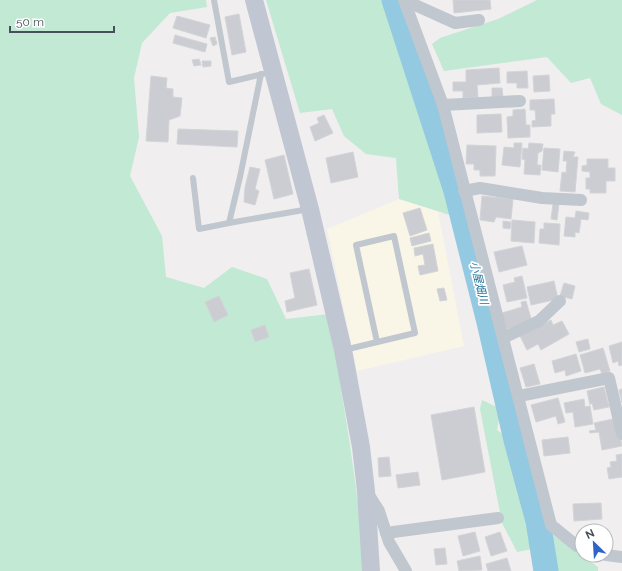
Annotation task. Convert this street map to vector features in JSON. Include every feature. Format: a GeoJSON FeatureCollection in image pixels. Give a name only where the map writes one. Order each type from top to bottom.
{"type":"FeatureCollection","features":[{"type":"Feature","properties":{"kind":"street"},"geometry":{"type":"LineString","coordinates":[[254,0],[267,73],[310,209],[342,350],[362,448],[371,571]]}},
{"type":"Feature","properties":{"kind":"street"},"geometry":{"type":"LineString","coordinates":[[404,0],[456,23],[479,20]]}},
{"type":"Feature","properties":{"kind":"street"},"geometry":{"type":"LineString","coordinates":[[404,0],[443,105],[551,525],[574,544]]}},
{"type":"Feature","properties":{"kind":"street"},"geometry":{"type":"LineString","coordinates":[[443,105],[520,101]]}},
{"type":"Feature","properties":{"kind":"street"},"geometry":{"type":"LineString","coordinates":[[464,191],[480,188],[542,198],[581,200]]}},
{"type":"Feature","properties":{"kind":"street"},"geometry":{"type":"LineString","coordinates":[[503,338],[539,321],[560,301]]}},
{"type":"Feature","properties":{"kind":"street"},"geometry":{"type":"LineString","coordinates":[[519,396],[609,378],[622,434]]}},
{"type":"Feature","properties":{"kind":"street"},"geometry":{"type":"LineString","coordinates":[[366,491],[379,511],[389,542],[407,571]]}},
{"type":"Feature","properties":{"kind":"street"},"geometry":{"type":"LineString","coordinates":[[386,533],[498,518]]}},
{"type":"Feature","properties":{"kind":"lane"},"geometry":{"type":"LineString","coordinates":[[214,0],[228,82],[267,73],[229,223]]}},
{"type":"Feature","properties":{"kind":"lane"},"geometry":{"type":"LineString","coordinates":[[193,178],[199,229],[310,209]]}},
{"type":"Feature","properties":{"kind":"lane"},"geometry":{"type":"LineString","coordinates":[[342,350],[377,342],[415,333],[394,236],[356,245],[377,342]]}},
{"type":"Feature","properties":{"kind":"shaded area"},"geometry":{"type":"Polygon","coordinates":[[[399,199],[438,211],[464,346],[357,371],[327,229],[399,199]]]}},
{"type":"Feature","properties":{"kind":"green space"},"geometry":{"type":"Polygon","coordinates":[[[0,0],[206,0],[207,7],[170,13],[142,43],[134,78],[139,137],[130,176],[162,236],[166,277],[204,288],[232,267],[267,279],[286,319],[329,314],[350,445],[364,546],[364,571],[0,571],[0,0]]]}},
{"type":"Feature","properties":{"kind":"green space"},"geometry":{"type":"Polygon","coordinates":[[[266,0],[382,0],[453,216],[399,199],[396,158],[366,154],[344,136],[332,109],[300,113],[266,0]]]}},
{"type":"Feature","properties":{"kind":"green space"},"geometry":{"type":"Polygon","coordinates":[[[537,0],[622,0],[622,115],[601,104],[590,78],[571,83],[547,57],[444,71],[432,44],[440,38],[498,19],[537,0]]]}},
{"type":"Feature","properties":{"kind":"green space"},"geometry":{"type":"Polygon","coordinates":[[[482,400],[501,409],[497,430],[510,439],[529,506],[553,535],[574,550],[574,563],[592,563],[598,567],[598,571],[552,571],[547,546],[517,552],[502,523],[480,409],[482,400]]]}},
{"type":"Feature","properties":{"kind":"building"},"geometry":{"type":"Polygon","coordinates":[[[453,0],[490,0],[491,9],[454,13],[453,0]]]}},
{"type":"Feature","properties":{"kind":"building"},"geometry":{"type":"Polygon","coordinates":[[[239,14],[246,52],[232,55],[225,17],[239,14]]]}},
{"type":"Feature","properties":{"kind":"building"},"geometry":{"type":"Polygon","coordinates":[[[177,16],[210,25],[206,38],[173,28],[177,16]]]}},
{"type":"Feature","properties":{"kind":"building"},"geometry":{"type":"Polygon","coordinates":[[[175,35],[207,44],[205,52],[173,43],[175,35]]]}},
{"type":"Feature","properties":{"kind":"building"},"geometry":{"type":"Polygon","coordinates":[[[215,37],[217,44],[213,46],[210,38],[215,37]]]}},
{"type":"Feature","properties":{"kind":"building"},"geometry":{"type":"Polygon","coordinates":[[[199,59],[201,65],[194,66],[192,60],[199,59]]]}},
{"type":"Feature","properties":{"kind":"building"},"geometry":{"type":"Polygon","coordinates":[[[202,61],[211,61],[211,66],[203,67],[202,61]]]}},
{"type":"Feature","properties":{"kind":"building"},"geometry":{"type":"Polygon","coordinates":[[[499,68],[500,83],[477,85],[478,97],[463,98],[463,91],[453,91],[453,82],[466,82],[466,70],[499,68]]]}},
{"type":"Feature","properties":{"kind":"building"},"geometry":{"type":"Polygon","coordinates":[[[527,71],[528,88],[517,88],[517,83],[507,83],[507,72],[527,71]]]}},
{"type":"Feature","properties":{"kind":"building"},"geometry":{"type":"Polygon","coordinates":[[[549,75],[550,91],[534,92],[533,76],[549,75]]]}},
{"type":"Feature","properties":{"kind":"building"},"geometry":{"type":"Polygon","coordinates":[[[151,76],[167,78],[166,88],[173,89],[173,97],[182,98],[180,116],[169,120],[168,142],[146,141],[151,76]]]}},
{"type":"Feature","properties":{"kind":"building"},"geometry":{"type":"Polygon","coordinates":[[[492,88],[502,88],[503,97],[492,98],[492,88]]]}},
{"type":"Feature","properties":{"kind":"building"},"geometry":{"type":"Polygon","coordinates":[[[554,99],[555,114],[551,114],[551,126],[532,127],[532,121],[536,120],[535,110],[530,110],[530,100],[554,99]]]}},
{"type":"Feature","properties":{"kind":"building"},"geometry":{"type":"Polygon","coordinates":[[[525,109],[526,125],[530,125],[530,137],[508,138],[507,117],[513,116],[513,110],[525,109]]]}},
{"type":"Feature","properties":{"kind":"building"},"geometry":{"type":"Polygon","coordinates":[[[501,114],[502,132],[477,133],[477,115],[501,114]]]}},
{"type":"Feature","properties":{"kind":"building"},"geometry":{"type":"Polygon","coordinates":[[[324,115],[333,133],[315,141],[310,127],[319,123],[317,118],[324,115]]]}},
{"type":"Feature","properties":{"kind":"building"},"geometry":{"type":"Polygon","coordinates":[[[178,129],[238,131],[237,147],[177,144],[178,129]]]}},
{"type":"Feature","properties":{"kind":"building"},"geometry":{"type":"Polygon","coordinates":[[[514,143],[522,143],[520,167],[502,165],[504,147],[514,148],[514,143]]]}},
{"type":"Feature","properties":{"kind":"building"},"geometry":{"type":"Polygon","coordinates":[[[529,143],[543,144],[542,151],[538,153],[537,165],[541,165],[540,175],[524,174],[525,160],[522,159],[523,148],[528,149],[529,143]]]}},
{"type":"Feature","properties":{"kind":"building"},"geometry":{"type":"Polygon","coordinates":[[[467,145],[496,146],[495,176],[480,176],[480,170],[474,170],[474,164],[466,164],[467,145]]]}},
{"type":"Feature","properties":{"kind":"building"},"geometry":{"type":"Polygon","coordinates":[[[544,148],[560,149],[558,172],[542,170],[544,148]]]}},
{"type":"Feature","properties":{"kind":"building"},"geometry":{"type":"Polygon","coordinates":[[[564,151],[575,152],[573,157],[578,157],[575,192],[560,191],[562,172],[566,173],[567,161],[563,161],[564,151]]]}},
{"type":"Feature","properties":{"kind":"building"},"geometry":{"type":"Polygon","coordinates":[[[353,152],[358,177],[331,183],[326,158],[353,152]]]}},
{"type":"Feature","properties":{"kind":"building"},"geometry":{"type":"Polygon","coordinates":[[[284,155],[293,194],[274,199],[265,160],[284,155]]]}},
{"type":"Feature","properties":{"kind":"building"},"geometry":{"type":"Polygon","coordinates":[[[587,159],[608,159],[608,168],[615,168],[615,181],[606,181],[606,193],[590,193],[590,189],[586,189],[586,178],[590,178],[590,172],[582,171],[582,166],[587,165],[587,159]]]}},
{"type":"Feature","properties":{"kind":"building"},"geometry":{"type":"Polygon","coordinates":[[[250,167],[260,169],[255,189],[259,191],[255,205],[244,202],[245,187],[250,167]]]}},
{"type":"Feature","properties":{"kind":"building"},"geometry":{"type":"Polygon","coordinates":[[[482,196],[513,199],[511,219],[496,217],[494,222],[480,220],[482,196]]]}},
{"type":"Feature","properties":{"kind":"building"},"geometry":{"type":"Polygon","coordinates":[[[553,204],[559,204],[557,220],[551,219],[553,204]]]}},
{"type":"Feature","properties":{"kind":"building"},"geometry":{"type":"Polygon","coordinates":[[[420,208],[427,230],[410,236],[403,213],[420,208]]]}},
{"type":"Feature","properties":{"kind":"building"},"geometry":{"type":"Polygon","coordinates":[[[576,211],[589,213],[588,220],[581,219],[579,233],[575,232],[575,237],[564,236],[566,217],[575,218],[576,211]]]}},
{"type":"Feature","properties":{"kind":"building"},"geometry":{"type":"Polygon","coordinates":[[[512,220],[535,222],[534,243],[511,241],[512,220]]]}},
{"type":"Feature","properties":{"kind":"building"},"geometry":{"type":"Polygon","coordinates":[[[503,221],[511,222],[510,229],[503,228],[503,221]]]}},
{"type":"Feature","properties":{"kind":"building"},"geometry":{"type":"Polygon","coordinates":[[[544,223],[560,224],[559,245],[539,243],[540,229],[544,229],[544,223]]]}},
{"type":"Feature","properties":{"kind":"building"},"geometry":{"type":"Polygon","coordinates":[[[429,233],[431,241],[412,246],[410,238],[429,233]]]}},
{"type":"Feature","properties":{"kind":"building"},"geometry":{"type":"Polygon","coordinates":[[[433,244],[438,271],[420,275],[418,266],[425,265],[423,254],[415,256],[414,248],[433,244]]]}},
{"type":"Feature","properties":{"kind":"building"},"geometry":{"type":"Polygon","coordinates":[[[522,246],[527,265],[499,272],[494,252],[522,246]]]}},
{"type":"Feature","properties":{"kind":"building"},"geometry":{"type":"Polygon","coordinates":[[[309,269],[317,305],[287,312],[285,301],[295,298],[290,273],[309,269]]]}},
{"type":"Feature","properties":{"kind":"building"},"geometry":{"type":"Polygon","coordinates":[[[522,276],[527,298],[507,302],[503,285],[515,282],[514,278],[522,276]]]}},
{"type":"Feature","properties":{"kind":"building"},"geometry":{"type":"Polygon","coordinates":[[[554,281],[558,299],[531,305],[527,287],[554,281]]]}},
{"type":"Feature","properties":{"kind":"building"},"geometry":{"type":"Polygon","coordinates":[[[564,283],[575,286],[572,299],[560,296],[564,283]]]}},
{"type":"Feature","properties":{"kind":"building"},"geometry":{"type":"Polygon","coordinates":[[[444,288],[447,300],[440,301],[437,289],[444,288]]]}},
{"type":"Feature","properties":{"kind":"building"},"geometry":{"type":"Polygon","coordinates":[[[219,296],[228,315],[214,322],[205,302],[219,296]]]}},
{"type":"Feature","properties":{"kind":"building"},"geometry":{"type":"Polygon","coordinates":[[[526,301],[532,322],[506,329],[502,313],[522,307],[521,302],[526,301]]]}},
{"type":"Feature","properties":{"kind":"building"},"geometry":{"type":"Polygon","coordinates":[[[551,320],[553,325],[562,321],[569,334],[541,350],[538,344],[527,350],[520,336],[551,320]]]}},
{"type":"Feature","properties":{"kind":"building"},"geometry":{"type":"Polygon","coordinates":[[[265,325],[269,337],[255,342],[251,330],[265,325]]]}},
{"type":"Feature","properties":{"kind":"building"},"geometry":{"type":"Polygon","coordinates":[[[588,339],[590,349],[579,352],[576,342],[588,339]]]}},
{"type":"Feature","properties":{"kind":"building"},"geometry":{"type":"Polygon","coordinates":[[[622,342],[622,365],[619,366],[618,361],[613,363],[609,346],[622,342]]]}},
{"type":"Feature","properties":{"kind":"building"},"geometry":{"type":"Polygon","coordinates":[[[603,348],[610,371],[602,374],[600,369],[585,373],[580,355],[603,348]]]}},
{"type":"Feature","properties":{"kind":"building"},"geometry":{"type":"Polygon","coordinates":[[[576,354],[581,371],[566,376],[565,370],[555,373],[552,361],[576,354]]]}},
{"type":"Feature","properties":{"kind":"building"},"geometry":{"type":"Polygon","coordinates":[[[534,364],[540,384],[526,387],[520,368],[534,364]]]}},
{"type":"Feature","properties":{"kind":"building"},"geometry":{"type":"Polygon","coordinates":[[[604,387],[609,407],[594,410],[592,403],[590,405],[587,391],[604,387]]]}},
{"type":"Feature","properties":{"kind":"building"},"geometry":{"type":"Polygon","coordinates":[[[622,389],[622,403],[619,390],[622,389]]]}},
{"type":"Feature","properties":{"kind":"building"},"geometry":{"type":"Polygon","coordinates":[[[558,398],[565,422],[558,424],[556,416],[536,422],[531,405],[558,398]]]}},
{"type":"Feature","properties":{"kind":"building"},"geometry":{"type":"Polygon","coordinates":[[[584,399],[585,407],[590,406],[593,424],[575,427],[573,412],[566,413],[564,403],[584,399]]]}},
{"type":"Feature","properties":{"kind":"building"},"geometry":{"type":"Polygon","coordinates":[[[474,407],[485,472],[442,480],[431,415],[474,407]]]}},
{"type":"Feature","properties":{"kind":"building"},"geometry":{"type":"Polygon","coordinates":[[[613,419],[618,424],[622,446],[602,450],[599,432],[590,433],[589,431],[596,430],[594,423],[613,419]]]}},
{"type":"Feature","properties":{"kind":"building"},"geometry":{"type":"Polygon","coordinates":[[[568,437],[570,453],[544,456],[542,440],[568,437]]]}},
{"type":"Feature","properties":{"kind":"building"},"geometry":{"type":"Polygon","coordinates":[[[622,454],[622,477],[609,479],[607,468],[611,467],[610,462],[617,461],[616,455],[622,454]]]}},
{"type":"Feature","properties":{"kind":"building"},"geometry":{"type":"Polygon","coordinates":[[[389,457],[391,476],[379,477],[378,458],[389,457]]]}},
{"type":"Feature","properties":{"kind":"building"},"geometry":{"type":"Polygon","coordinates":[[[418,472],[420,485],[398,488],[396,475],[418,472]]]}},
{"type":"Feature","properties":{"kind":"building"},"geometry":{"type":"Polygon","coordinates":[[[601,503],[602,519],[574,521],[573,504],[601,503]]]}},
{"type":"Feature","properties":{"kind":"building"},"geometry":{"type":"Polygon","coordinates":[[[475,532],[480,551],[463,556],[458,536],[475,532]]]}},
{"type":"Feature","properties":{"kind":"building"},"geometry":{"type":"Polygon","coordinates":[[[500,532],[507,551],[491,556],[485,537],[500,532]]]}},
{"type":"Feature","properties":{"kind":"building"},"geometry":{"type":"Polygon","coordinates":[[[445,548],[447,564],[436,565],[434,549],[445,548]]]}},
{"type":"Feature","properties":{"kind":"building"},"geometry":{"type":"Polygon","coordinates":[[[480,556],[482,570],[459,571],[457,561],[480,556]]]}},
{"type":"Feature","properties":{"kind":"building"},"geometry":{"type":"Polygon","coordinates":[[[507,558],[511,571],[488,571],[486,564],[507,558]]]}},
{"type":"Feature","properties":{"kind":"waterway","name":"小屋畑川"},"geometry":{"type":"LineString","coordinates":[[394,0],[456,191],[489,322],[516,440],[538,521],[546,571]]}}]}
